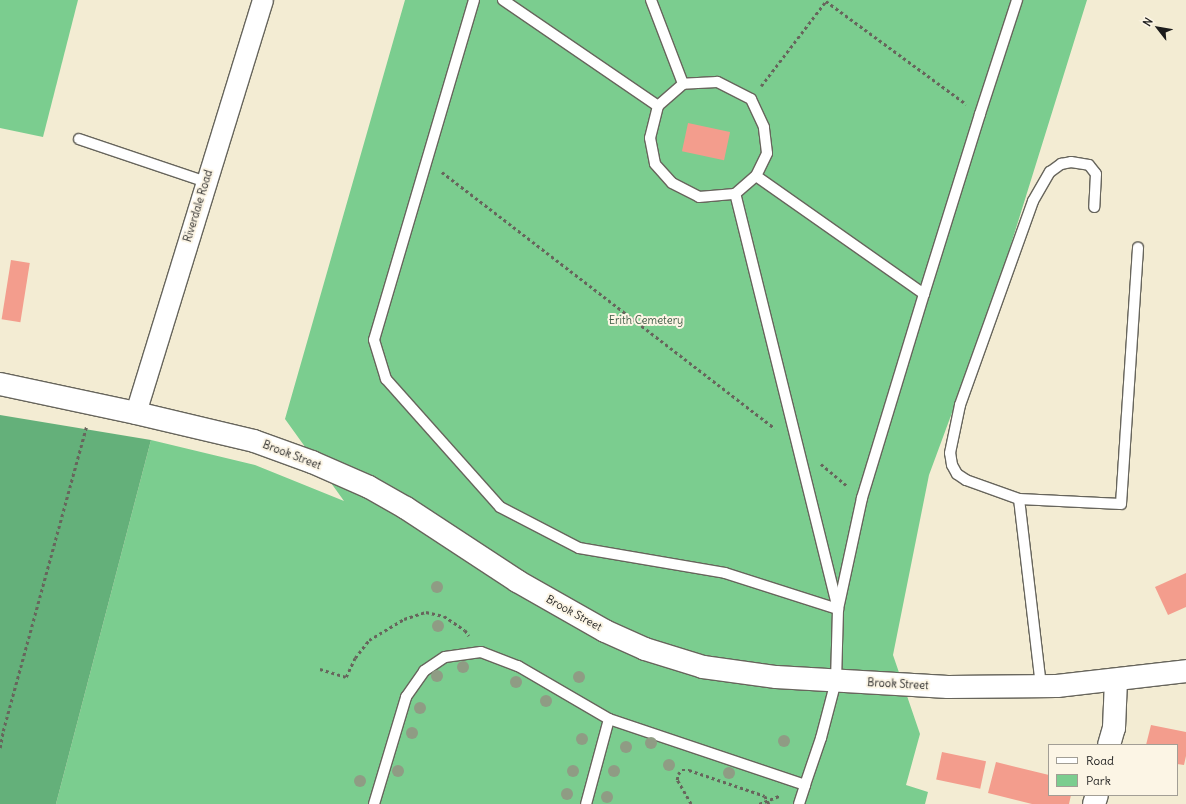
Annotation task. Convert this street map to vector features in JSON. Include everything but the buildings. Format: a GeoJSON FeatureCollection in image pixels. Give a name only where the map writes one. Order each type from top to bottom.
{"type":"FeatureCollection","features":[{"type":"Feature","properties":{"kind":"street","name":"Riverdale Road"},"geometry":{"type":"LineString","coordinates":[[136,413],[263,0]]}},
{"type":"Feature","properties":{"kind":"street","name":"Brook Street"},"geometry":{"type":"LineString","coordinates":[[0,384],[254,440],[312,462],[369,487],[406,508],[517,581],[605,631],[645,649],[703,666],[776,677],[948,687],[1042,686],[1116,680],[1186,671]]}},
{"type":"Feature","properties":{"kind":"street"},"geometry":{"type":"LineString","coordinates":[[1109,744],[1114,728],[1116,680]]}},
{"type":"Feature","properties":{"kind":"lane"},"geometry":{"type":"LineString","coordinates":[[474,0],[374,340],[386,379],[500,507],[579,548],[725,573],[838,608]]}},
{"type":"Feature","properties":{"kind":"lane"},"geometry":{"type":"LineString","coordinates":[[503,0],[658,106]]}},
{"type":"Feature","properties":{"kind":"lane"},"geometry":{"type":"LineString","coordinates":[[651,0],[683,84]]}},
{"type":"Feature","properties":{"kind":"lane"},"geometry":{"type":"LineString","coordinates":[[799,804],[821,738],[836,680],[838,608],[862,498],[980,114],[1017,0]]}},
{"type":"Feature","properties":{"kind":"lane"},"geometry":{"type":"LineString","coordinates":[[717,82],[751,99],[764,127],[767,153],[756,176],[735,194],[699,197],[672,183],[655,164],[650,138],[658,106],[683,84],[717,82]]}},
{"type":"Feature","properties":{"kind":"lane"},"geometry":{"type":"LineString","coordinates":[[80,139],[206,182]]}},
{"type":"Feature","properties":{"kind":"lane"},"geometry":{"type":"LineString","coordinates":[[1094,207],[1096,174],[1089,165],[1070,162],[1061,164],[1050,172],[1033,201],[960,406],[950,453],[952,465],[957,474],[966,480],[1019,499],[1121,504],[1138,248]]}},
{"type":"Feature","properties":{"kind":"lane"},"geometry":{"type":"LineString","coordinates":[[756,176],[924,294]]}},
{"type":"Feature","properties":{"kind":"lane"},"geometry":{"type":"LineString","coordinates":[[735,194],[799,446],[838,608]]}},
{"type":"Feature","properties":{"kind":"lane"},"geometry":{"type":"LineString","coordinates":[[1019,499],[1042,686]]}},
{"type":"Feature","properties":{"kind":"lane"},"geometry":{"type":"LineString","coordinates":[[374,804],[406,697],[424,671],[445,657],[481,652],[518,666],[609,719],[805,785]]}},
{"type":"Feature","properties":{"kind":"lane"},"geometry":{"type":"LineString","coordinates":[[586,804],[609,719]]}},
{"type":"Feature","properties":{"kind":"path"},"geometry":{"type":"LineString","coordinates":[[751,99],[826,0],[980,114]]}},
{"type":"Feature","properties":{"kind":"path"},"geometry":{"type":"LineString","coordinates":[[426,160],[799,446],[862,498]]}},
{"type":"Feature","properties":{"kind":"path"},"geometry":{"type":"LineString","coordinates":[[0,748],[3,731],[93,404]]}},
{"type":"Feature","properties":{"kind":"path"},"geometry":{"type":"LineString","coordinates":[[320,669],[346,677],[355,658],[370,640],[404,619],[426,612],[444,616],[466,630],[481,652]]}},
{"type":"Feature","properties":{"kind":"path"},"geometry":{"type":"LineString","coordinates":[[691,804],[677,780],[678,774],[682,770],[689,770],[764,796],[769,804]]}},
{"type":"Feature","properties":{"kind":"green space"},"geometry":{"type":"Polygon","coordinates":[[[0,0],[78,0],[43,137],[0,128],[0,0]]]}},
{"type":"Feature","properties":{"kind":"green space","name":"Erith Cemetery"},"geometry":{"type":"Polygon","coordinates":[[[405,0],[1087,0],[994,299],[929,475],[893,655],[920,734],[906,785],[928,792],[925,804],[56,804],[151,440],[255,465],[344,501],[285,419],[405,0]]]}},
{"type":"Feature","properties":{"kind":"green space"},"geometry":{"type":"Polygon","coordinates":[[[0,415],[151,440],[56,804],[0,804],[0,415]]]}}]}
